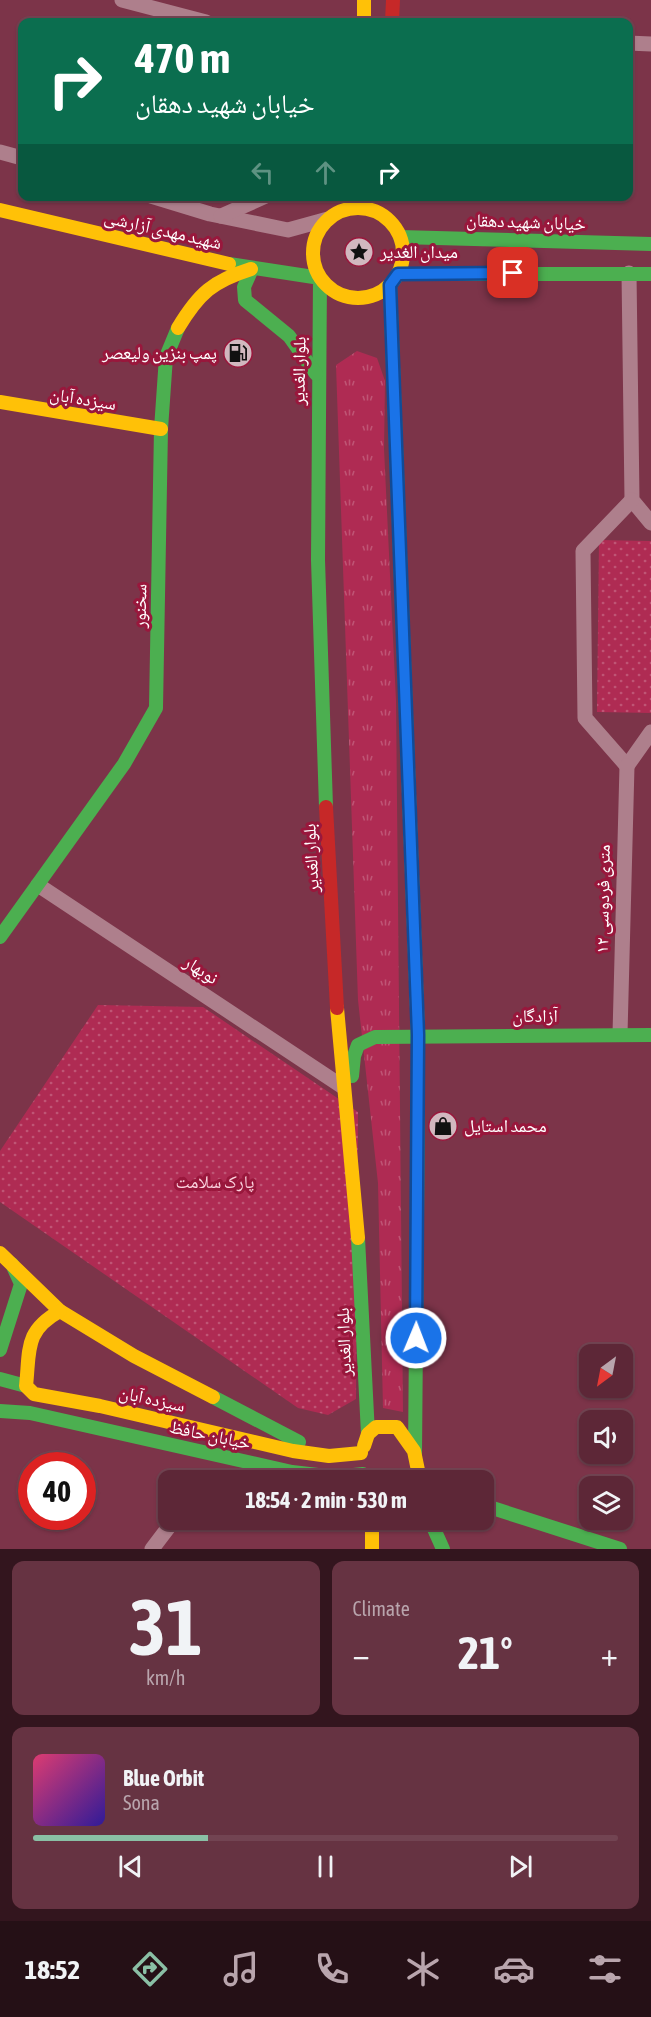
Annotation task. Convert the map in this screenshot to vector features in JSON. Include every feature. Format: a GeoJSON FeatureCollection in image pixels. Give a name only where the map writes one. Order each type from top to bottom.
{"type":"FeatureCollection","features":[{"type":"Feature","properties":{"kind":"street"},"geometry":{"type":"LineString","coordinates":[[122,0],[191,18]]}},
{"type":"Feature","properties":{"kind":"street"},"geometry":{"type":"LineString","coordinates":[[363,18],[364,0]]}},
{"type":"Feature","properties":{"kind":"street"},"geometry":{"type":"LineString","coordinates":[[393,0],[393,18]]}},
{"type":"Feature","properties":{"kind":"street"},"geometry":{"type":"LineString","coordinates":[[633,44],[651,44]]}},
{"type":"Feature","properties":{"kind":"street"},"geometry":{"type":"LineString","coordinates":[[0,152],[18,157]]}},
{"type":"Feature","properties":{"kind":"street"},"geometry":{"type":"LineString","coordinates":[[168,201],[221,216],[288,230],[334,215],[366,209],[379,213],[390,222],[400,237],[402,262],[394,279],[418,1035],[415,1454],[418,1470]]}},
{"type":"Feature","properties":{"kind":"street"},"geometry":{"type":"LineString","coordinates":[[221,216],[255,201]]}},
{"type":"Feature","properties":{"kind":"street"},"geometry":{"type":"LineString","coordinates":[[342,201],[334,215],[316,236],[312,256],[320,278],[329,288],[353,298],[367,298],[394,279],[651,274]]}},
{"type":"Feature","properties":{"kind":"street"},"geometry":{"type":"LineString","coordinates":[[379,213],[380,201]]}},
{"type":"Feature","properties":{"kind":"street","name":"شهید مهدی آزارشی"},"geometry":{"type":"LineString","coordinates":[[0,210],[252,269],[320,278]]}},
{"type":"Feature","properties":{"kind":"street","name":"خیابان شهید دهقان"},"geometry":{"type":"LineString","coordinates":[[400,237],[651,244]]}},
{"type":"Feature","properties":{"kind":"street"},"geometry":{"type":"LineString","coordinates":[[252,269],[244,287],[244,300],[289,336],[316,374]]}},
{"type":"Feature","properties":{"kind":"street","name":"سخنور"},"geometry":{"type":"LineString","coordinates":[[0,938],[124,764],[156,708],[161,429],[166,357],[179,326],[202,292],[225,277],[252,269]]}},
{"type":"Feature","properties":{"kind":"street"},"geometry":{"type":"LineString","coordinates":[[629,273],[632,500],[651,523]]}},
{"type":"Feature","properties":{"kind":"street","name":"بلوار الغدیر"},"geometry":{"type":"LineString","coordinates":[[320,278],[316,374],[322,700],[343,1087],[360,1253],[364,1400],[368,1434]]}},
{"type":"Feature","properties":{"kind":"street","name":"سیزده آبان"},"geometry":{"type":"LineString","coordinates":[[0,402],[161,429]]}},
{"type":"Feature","properties":{"kind":"street"},"geometry":{"type":"LineString","coordinates":[[632,500],[583,551],[585,718],[627,766],[651,732]]}},
{"type":"Feature","properties":{"kind":"street","name":"۱۲ متری فردوسی"},"geometry":{"type":"LineString","coordinates":[[620,1034],[627,766]]}},
{"type":"Feature","properties":{"kind":"street","name":"نوبهار"},"geometry":{"type":"LineString","coordinates":[[38,885],[343,1087]]}},
{"type":"Feature","properties":{"kind":"street","name":"آزادگان"},"geometry":{"type":"LineString","coordinates":[[347,1112],[353,1056],[358,1043],[367,1038],[418,1035],[651,1035]]}},
{"type":"Feature","properties":{"kind":"street"},"geometry":{"type":"LineString","coordinates":[[0,1254],[60,1311],[134,1356],[329,1456]]}},
{"type":"Feature","properties":{"kind":"street"},"geometry":{"type":"LineString","coordinates":[[0,1350],[21,1284],[12,1263]]}},
{"type":"Feature","properties":{"kind":"street"},"geometry":{"type":"LineString","coordinates":[[30,1413],[36,1405],[30,1390],[29,1338],[36,1327],[60,1311]]}},
{"type":"Feature","properties":{"kind":"street","name":"سیزده آبان"},"geometry":{"type":"LineString","coordinates":[[0,1379],[30,1390],[293,1451],[329,1456],[362,1453]]}},
{"type":"Feature","properties":{"kind":"street","name":"خیابان حافظ"},"geometry":{"type":"LineString","coordinates":[[2,1415],[30,1413],[283,1470]]}},
{"type":"Feature","properties":{"kind":"street"},"geometry":{"type":"LineString","coordinates":[[363,1470],[362,1453],[368,1434],[376,1427],[397,1427],[406,1436],[415,1454]]}},
{"type":"Feature","properties":{"kind":"street"},"geometry":{"type":"LineString","coordinates":[[494,1509],[620,1549]]}},
{"type":"Feature","properties":{"kind":"street"},"geometry":{"type":"LineString","coordinates":[[152,1549],[166,1530]]}},
{"type":"Feature","properties":{"kind":"street"},"geometry":{"type":"LineString","coordinates":[[372,1530],[372,1549]]}},
{"type":"Feature","properties":{"kind":"street"},"geometry":{"type":"LineString","coordinates":[[434,1530],[442,1549]]}},
{"type":"Feature","properties":{"kind":"green space"},"geometry":{"type":"Polygon","coordinates":[[[357,351],[377,358],[385,381],[384,449],[396,701],[403,1412],[383,1408],[378,1183],[358,1000],[336,365],[357,351]]]}},
{"type":"Feature","properties":{"kind":"green space"},"geometry":{"type":"Polygon","coordinates":[[[599,540],[651,541],[651,713],[597,712],[599,540]]]}},
{"type":"Feature","properties":{"kind":"green space","name":"پارک سلامت"},"geometry":{"type":"Polygon","coordinates":[[[98,1005],[203,1007],[358,1112],[356,1399],[328,1415],[298,1408],[0,1202],[0,1151],[98,1005]]]}},
{"type":"Feature","properties":{"kind":"traffic: fast"},"geometry":{"type":"LineString","coordinates":[[400,237],[651,244]]}},
{"type":"Feature","properties":{"kind":"traffic: fast"},"geometry":{"type":"LineString","coordinates":[[229,264],[320,278],[318,560],[326,807]]}},
{"type":"Feature","properties":{"kind":"traffic: fast"},"geometry":{"type":"LineString","coordinates":[[252,269],[244,287],[245,300],[289,336],[316,374]]}},
{"type":"Feature","properties":{"kind":"traffic: fast"},"geometry":{"type":"LineString","coordinates":[[398,274],[651,274]]}},
{"type":"Feature","properties":{"kind":"traffic: fast"},"geometry":{"type":"LineString","coordinates":[[390,285],[408,767]]}},
{"type":"Feature","properties":{"kind":"traffic: fast"},"geometry":{"type":"LineString","coordinates":[[0,937],[124,764],[156,708],[161,429],[166,357],[178,328]]}},
{"type":"Feature","properties":{"kind":"traffic: fast"},"geometry":{"type":"LineString","coordinates":[[352,1076],[354,1056],[358,1045],[375,1037],[651,1035]]}},
{"type":"Feature","properties":{"kind":"traffic: fast"},"geometry":{"type":"LineString","coordinates":[[415,1454],[418,1103]]}},
{"type":"Feature","properties":{"kind":"traffic: fast"},"geometry":{"type":"LineString","coordinates":[[358,1238],[368,1434]]}},
{"type":"Feature","properties":{"kind":"traffic: fast"},"geometry":{"type":"LineString","coordinates":[[0,1350],[21,1284],[12,1264]]}},
{"type":"Feature","properties":{"kind":"traffic: fast"},"geometry":{"type":"LineString","coordinates":[[0,1379],[26,1386]]}},
{"type":"Feature","properties":{"kind":"traffic: fast"},"geometry":{"type":"LineString","coordinates":[[213,1397],[299,1442]]}},
{"type":"Feature","properties":{"kind":"traffic: fast"},"geometry":{"type":"LineString","coordinates":[[0,1411],[30,1413],[283,1470]]}},
{"type":"Feature","properties":{"kind":"traffic: fast"},"geometry":{"type":"LineString","coordinates":[[494,1509],[620,1549]]}},
{"type":"Feature","properties":{"kind":"traffic: fast"},"geometry":{"type":"LineString","coordinates":[[434,1530],[443,1549]]}},
{"type":"Feature","properties":{"kind":"traffic: slow"},"geometry":{"type":"LineString","coordinates":[[364,0],[364,18]]}},
{"type":"Feature","properties":{"kind":"traffic: slow"},"geometry":{"type":"LineString","coordinates":[[358,208],[375,211],[390,221],[400,236],[403,253],[400,270],[390,285],[375,295],[358,298],[341,295],[326,285],[316,270],[313,253],[316,236],[326,221],[341,211],[358,208]]}},
{"type":"Feature","properties":{"kind":"traffic: slow"},"geometry":{"type":"LineString","coordinates":[[0,210],[229,264]]}},
{"type":"Feature","properties":{"kind":"traffic: slow"},"geometry":{"type":"LineString","coordinates":[[178,328],[200,297],[208,290],[227,278],[251,269]]}},
{"type":"Feature","properties":{"kind":"traffic: slow"},"geometry":{"type":"LineString","coordinates":[[0,402],[161,429]]}},
{"type":"Feature","properties":{"kind":"traffic: slow"},"geometry":{"type":"LineString","coordinates":[[408,767],[418,1035],[418,1103]]}},
{"type":"Feature","properties":{"kind":"traffic: slow"},"geometry":{"type":"LineString","coordinates":[[337,1008],[358,1238]]}},
{"type":"Feature","properties":{"kind":"traffic: slow"},"geometry":{"type":"LineString","coordinates":[[0,1253],[60,1311],[134,1356],[213,1397]]}},
{"type":"Feature","properties":{"kind":"traffic: slow"},"geometry":{"type":"LineString","coordinates":[[60,1311],[40,1326],[31,1342],[26,1386],[34,1394],[100,1406],[293,1451],[329,1456],[361,1453]]}},
{"type":"Feature","properties":{"kind":"traffic: slow"},"geometry":{"type":"LineString","coordinates":[[364,1446],[368,1434],[376,1427],[397,1427],[414,1451],[418,1470]]}},
{"type":"Feature","properties":{"kind":"traffic: slow"},"geometry":{"type":"LineString","coordinates":[[372,1530],[372,1549]]}},
{"type":"Feature","properties":{"kind":"traffic: jam"},"geometry":{"type":"LineString","coordinates":[[392,18],[393,0]]}},
{"type":"Feature","properties":{"kind":"traffic: jam"},"geometry":{"type":"LineString","coordinates":[[326,807],[337,1008]]}},
{"type":"Feature","properties":{"kind":"place","name":"میدان الغدیر"},"geometry":{"type":"Point","coordinates":[359,252]}},
{"type":"Feature","properties":{"kind":"place","name":"پمپ بنزین ولیعصر"},"geometry":{"type":"Point","coordinates":[238,353]}},
{"type":"Feature","properties":{"kind":"place","name":"محمد استایل"},"geometry":{"type":"Point","coordinates":[443,1126]}},
{"type":"Feature","properties":{"kind":"route"},"geometry":{"type":"LineString","coordinates":[[416,1338],[418,1035],[390,285],[398,274],[513,273]]}}]}
